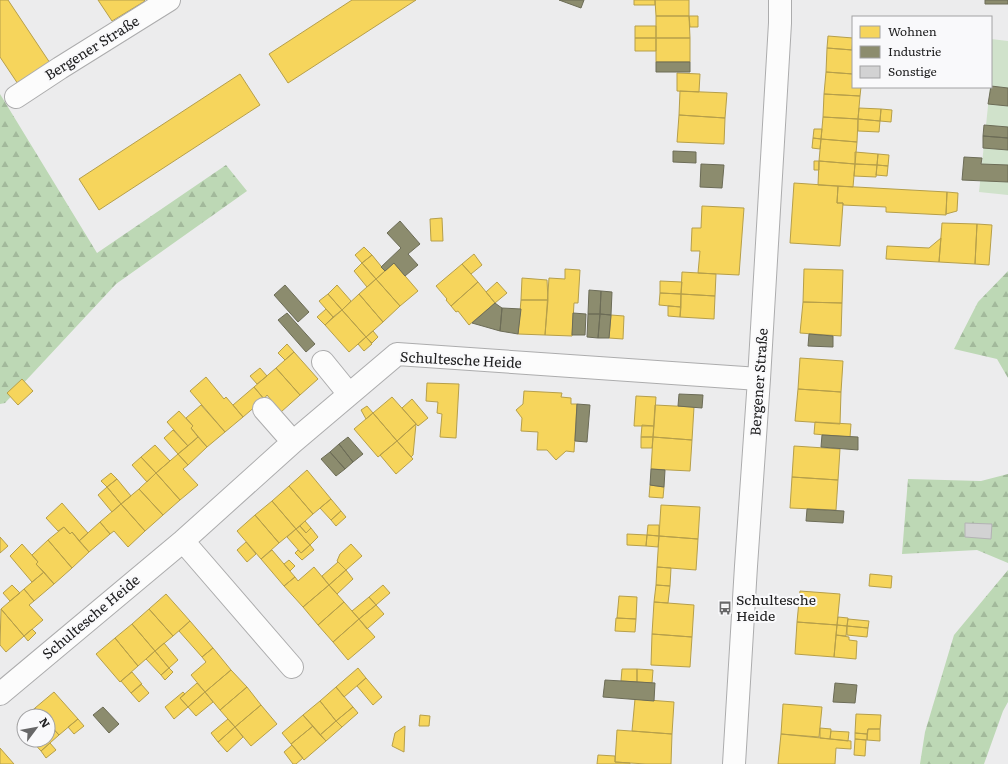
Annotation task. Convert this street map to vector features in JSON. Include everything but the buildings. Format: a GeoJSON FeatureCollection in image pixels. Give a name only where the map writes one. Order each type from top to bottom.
{"type":"FeatureCollection","features":[{"type":"Feature","properties":{"kind":"street","name":"Bergener Straße"},"geometry":{"type":"LineString","coordinates":[[16,97],[169,0]]}},
{"type":"Feature","properties":{"kind":"street","name":"Bergener Straße"},"geometry":{"type":"LineString","coordinates":[[734,764],[759,380],[780,23],[780,0]]}},
{"type":"Feature","properties":{"kind":"street","name":"Schultesche Heide"},"geometry":{"type":"LineString","coordinates":[[0,694],[183,540],[293,442],[397,354],[759,380]]}},
{"type":"Feature","properties":{"kind":"street"},"geometry":{"type":"LineString","coordinates":[[323,362],[349,394]]}},
{"type":"Feature","properties":{"kind":"street"},"geometry":{"type":"LineString","coordinates":[[264,409],[293,442]]}},
{"type":"Feature","properties":{"kind":"street"},"geometry":{"type":"LineString","coordinates":[[183,540],[292,667]]}},
{"type":"Feature","properties":{"kind":"green space"},"geometry":{"type":"Polygon","coordinates":[[[992,39],[1008,41],[1008,195],[979,192],[990,88],[992,88],[992,39]]]}},
{"type":"Feature","properties":{"kind":"green space"},"geometry":{"type":"Polygon","coordinates":[[[0,94],[97,253],[226,165],[247,191],[116,284],[5,403],[0,404],[0,94]]]}},
{"type":"Feature","properties":{"kind":"green space"},"geometry":{"type":"Polygon","coordinates":[[[1008,271],[1008,378],[997,359],[954,349],[978,302],[1008,271]]]}},
{"type":"Feature","properties":{"kind":"green space"},"geometry":{"type":"Polygon","coordinates":[[[1008,474],[1008,563],[977,550],[902,554],[908,479],[981,481],[1008,474]]]}},
{"type":"Feature","properties":{"kind":"green space"},"geometry":{"type":"Polygon","coordinates":[[[1008,570],[1008,702],[1003,711],[984,764],[920,764],[925,732],[954,635],[1008,570]]]}},
{"type":"Feature","properties":{"kind":"place","name":"Schultesche Heide"},"geometry":{"type":"Point","coordinates":[725,608]}}]}
